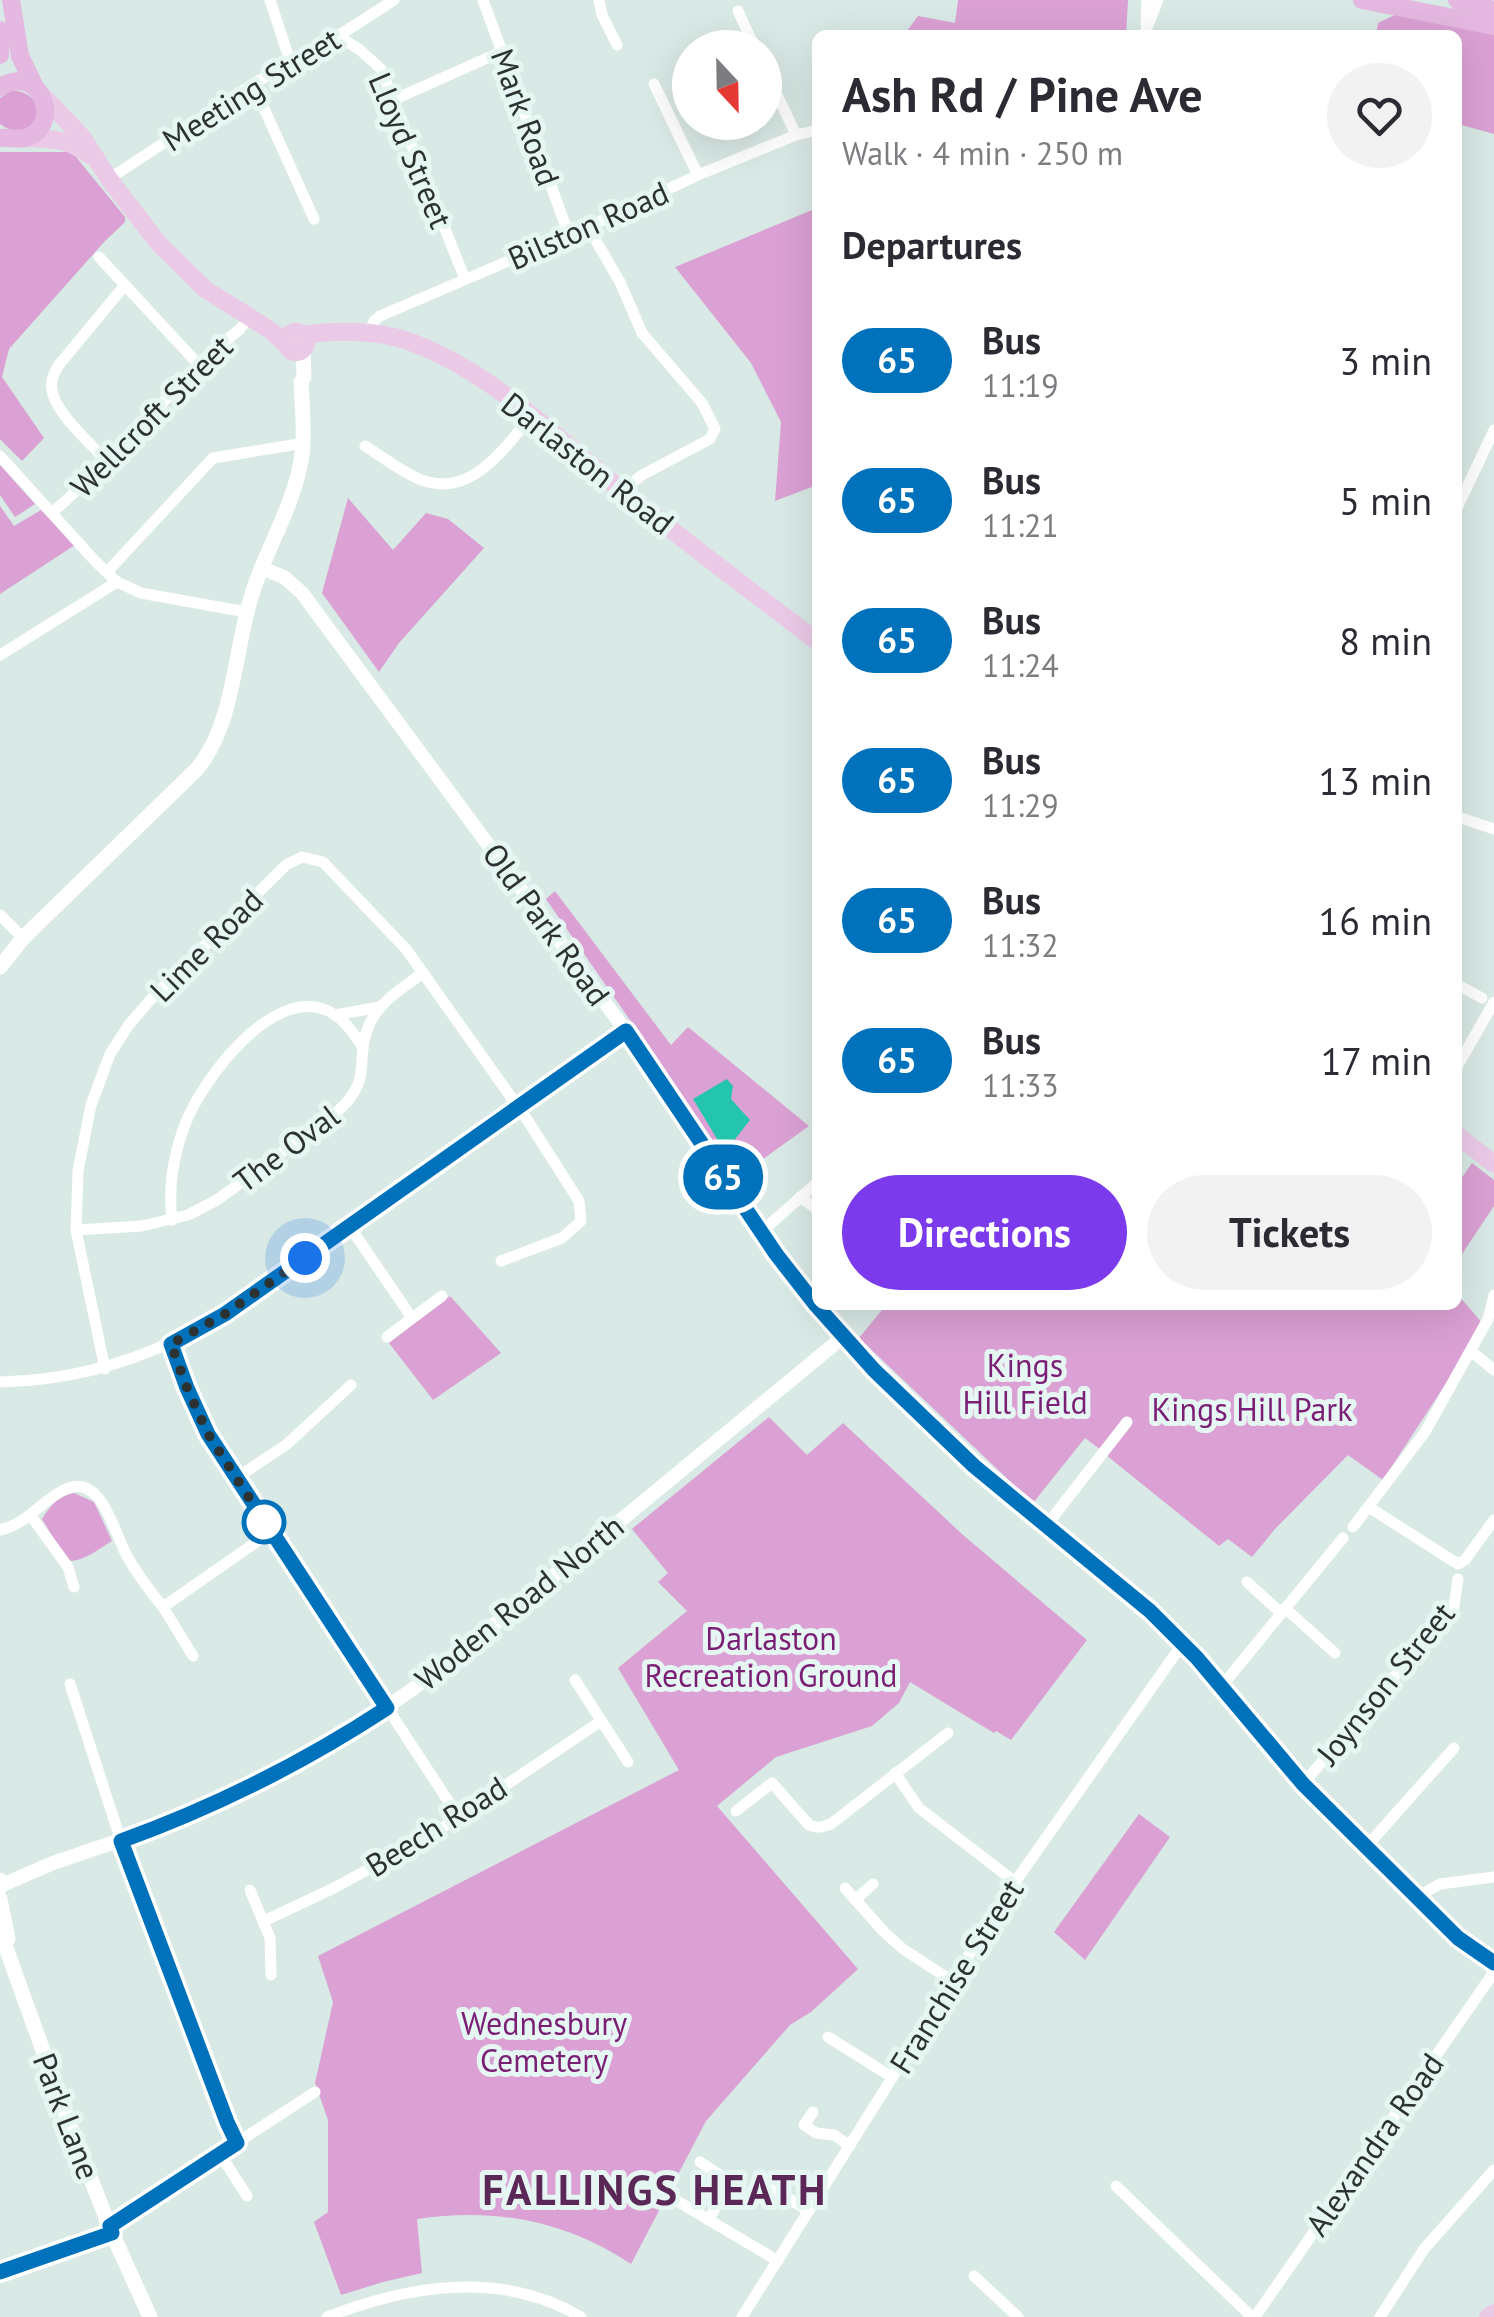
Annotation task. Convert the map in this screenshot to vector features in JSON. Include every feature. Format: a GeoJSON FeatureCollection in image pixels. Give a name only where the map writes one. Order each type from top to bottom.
{"type":"FeatureCollection","features":[{"type":"Feature","properties":{"kind":"highway"},"geometry":{"type":"LineString","coordinates":[[2,135],[26,138],[44,121],[46,109],[20,56],[11,0]]}},
{"type":"Feature","properties":{"kind":"highway"},"geometry":{"type":"LineString","coordinates":[[1362,0],[1494,26]]}},
{"type":"Feature","properties":{"kind":"highway"},"geometry":{"type":"LineString","coordinates":[[1457,0],[1494,10]]}},
{"type":"Feature","properties":{"kind":"highway"},"geometry":{"type":"LineString","coordinates":[[0,30],[0,55]]}},
{"type":"Feature","properties":{"kind":"highway"},"geometry":{"type":"LineString","coordinates":[[0,87],[22,81],[39,92]]}},
{"type":"Feature","properties":{"kind":"main road","name":"Darlaston Road"},"geometry":{"type":"LineString","coordinates":[[39,92],[83,138],[109,179],[171,256],[206,289],[270,330],[297,342],[330,331],[369,334],[404,340],[439,354],[532,416],[622,491],[812,637]]}},
{"type":"Feature","properties":{"kind":"main road"},"geometry":{"type":"LineString","coordinates":[[26,138],[74,143],[98,162]]}},
{"type":"Feature","properties":{"kind":"main road"},"geometry":{"type":"LineString","coordinates":[[0,967],[23,938],[208,756],[223,716],[260,568],[300,468],[304,376],[297,342]]}},
{"type":"Feature","properties":{"kind":"main road"},"geometry":{"type":"LineString","coordinates":[[1462,1139],[1494,1164]]}},
{"type":"Feature","properties":{"kind":"main road","name":"Park Lane"},"geometry":{"type":"LineString","coordinates":[[0,1899],[14,1968]]}},
{"type":"Feature","properties":{"kind":"main road","name":"Park Lane"},"geometry":{"type":"LineString","coordinates":[[0,1931],[63,2107],[150,2317]]}},
{"type":"Feature","properties":{"kind":"street"},"geometry":{"type":"LineString","coordinates":[[270,0],[290,61]]}},
{"type":"Feature","properties":{"kind":"street","name":"Mark Road"},"geometry":{"type":"LineString","coordinates":[[483,0],[569,235]]}},
{"type":"Feature","properties":{"kind":"street"},"geometry":{"type":"LineString","coordinates":[[599,0],[617,44]]}},
{"type":"Feature","properties":{"kind":"street"},"geometry":{"type":"LineString","coordinates":[[1145,30],[1147,0]]}},
{"type":"Feature","properties":{"kind":"street"},"geometry":{"type":"LineString","coordinates":[[1147,30],[1158,0]]}},
{"type":"Feature","properties":{"kind":"street","name":"Meeting Street"},"geometry":{"type":"LineString","coordinates":[[109,179],[253,84],[391,1]]}},
{"type":"Feature","properties":{"kind":"street"},"geometry":{"type":"LineString","coordinates":[[738,11],[747,30]]}},
{"type":"Feature","properties":{"kind":"street","name":"Lloyd Street"},"geometry":{"type":"LineString","coordinates":[[338,36],[376,62],[384,76],[465,279]]}},
{"type":"Feature","properties":{"kind":"street"},"geometry":{"type":"LineString","coordinates":[[393,100],[503,51]]}},
{"type":"Feature","properties":{"kind":"street"},"geometry":{"type":"LineString","coordinates":[[253,84],[314,219]]}},
{"type":"Feature","properties":{"kind":"street"},"geometry":{"type":"LineString","coordinates":[[654,84],[698,175]]}},
{"type":"Feature","properties":{"kind":"street"},"geometry":{"type":"LineString","coordinates":[[782,105],[796,135]]}},
{"type":"Feature","properties":{"kind":"street","name":"Bilston Road"},"geometry":{"type":"LineString","coordinates":[[369,334],[380,316],[698,175],[812,131]]}},
{"type":"Feature","properties":{"kind":"street"},"geometry":{"type":"LineString","coordinates":[[588,227],[620,282],[642,333],[702,402],[715,429],[710,439],[622,491]]}},
{"type":"Feature","properties":{"kind":"street"},"geometry":{"type":"LineString","coordinates":[[99,258],[198,364]]}},
{"type":"Feature","properties":{"kind":"street"},"geometry":{"type":"LineString","coordinates":[[108,462],[63,412],[51,386],[58,366],[125,285]]}},
{"type":"Feature","properties":{"kind":"street","name":"Wellcroft Street"},"geometry":{"type":"LineString","coordinates":[[52,513],[108,462],[198,364],[249,317]]}},
{"type":"Feature","properties":{"kind":"street"},"geometry":{"type":"LineString","coordinates":[[366,446],[418,479],[439,484],[462,480],[488,468],[532,416]]}},
{"type":"Feature","properties":{"kind":"street"},"geometry":{"type":"LineString","coordinates":[[1462,498],[1494,430]]}},
{"type":"Feature","properties":{"kind":"street"},"geometry":{"type":"LineString","coordinates":[[107,572],[214,458],[304,443]]}},
{"type":"Feature","properties":{"kind":"street"},"geometry":{"type":"LineString","coordinates":[[0,456],[117,582],[141,593],[246,612]]}},
{"type":"Feature","properties":{"kind":"street","name":"Old Park Road"},"geometry":{"type":"LineString","coordinates":[[260,568],[284,576],[302,593],[626,1031],[761,1232],[812,1299]]}},
{"type":"Feature","properties":{"kind":"street"},"geometry":{"type":"LineString","coordinates":[[0,655],[117,582]]}},
{"type":"Feature","properties":{"kind":"street"},"geometry":{"type":"LineString","coordinates":[[1462,818],[1494,829]]}},
{"type":"Feature","properties":{"kind":"street","name":"Lime Road"},"geometry":{"type":"LineString","coordinates":[[105,1369],[76,1230],[76,1190],[91,1105],[110,1054],[150,999],[286,865],[302,858],[323,862],[386,925],[518,1108],[579,1201],[580,1221],[562,1238],[501,1261]]}},
{"type":"Feature","properties":{"kind":"street"},"geometry":{"type":"LineString","coordinates":[[0,914],[23,938]]}},
{"type":"Feature","properties":{"kind":"street","name":"The Oval"},"geometry":{"type":"LineString","coordinates":[[76,1230],[142,1226],[188,1216],[217,1200],[338,1111],[358,1086],[371,1020],[423,973]]}},
{"type":"Feature","properties":{"kind":"street"},"geometry":{"type":"LineString","coordinates":[[1462,987],[1488,1000],[1482,1025],[1462,1058]]}},
{"type":"Feature","properties":{"kind":"street"},"geometry":{"type":"LineString","coordinates":[[172,1220],[171,1180],[184,1126],[204,1088],[226,1059],[278,1014],[309,1007],[335,1015],[350,1028],[363,1048]]}},
{"type":"Feature","properties":{"kind":"street"},"geometry":{"type":"LineString","coordinates":[[335,1015],[381,1007]]}},
{"type":"Feature","properties":{"kind":"street"},"geometry":{"type":"LineString","coordinates":[[1482,1025],[1494,1032]]}},
{"type":"Feature","properties":{"kind":"street"},"geometry":{"type":"LineString","coordinates":[[0,1382],[46,1380],[105,1369],[171,1344],[225,1314],[626,1031]]}},
{"type":"Feature","properties":{"kind":"street"},"geometry":{"type":"LineString","coordinates":[[761,1232],[812,1187]]}},
{"type":"Feature","properties":{"kind":"street"},"geometry":{"type":"LineString","coordinates":[[800,1197],[812,1206]]}},
{"type":"Feature","properties":{"kind":"street"},"geometry":{"type":"LineString","coordinates":[[350,1226],[412,1318]]}},
{"type":"Feature","properties":{"kind":"street"},"geometry":{"type":"LineString","coordinates":[[1353,1527],[1426,1432],[1488,1319],[1494,1295]]}},
{"type":"Feature","properties":{"kind":"street"},"geometry":{"type":"LineString","coordinates":[[387,1337],[442,1296]]}},
{"type":"Feature","properties":{"kind":"street","name":"Old Park Road"},"geometry":{"type":"LineString","coordinates":[[821,1310],[928,1423],[1183,1643],[1303,1784],[1458,1938],[1494,1963]]}},
{"type":"Feature","properties":{"kind":"street","name":"Woden Road North"},"geometry":{"type":"LineString","coordinates":[[0,1882],[156,1828],[248,1788],[343,1737],[413,1690],[843,1336]]}},
{"type":"Feature","properties":{"kind":"street"},"geometry":{"type":"LineString","coordinates":[[171,1344],[202,1422],[236,1478],[458,1816]]}},
{"type":"Feature","properties":{"kind":"street"},"geometry":{"type":"LineString","coordinates":[[1470,1351],[1494,1370]]}},
{"type":"Feature","properties":{"kind":"street"},"geometry":{"type":"LineString","coordinates":[[236,1478],[286,1446],[351,1385]]}},
{"type":"Feature","properties":{"kind":"street"},"geometry":{"type":"LineString","coordinates":[[1046,1526],[1127,1422]]}},
{"type":"Feature","properties":{"kind":"street"},"geometry":{"type":"LineString","coordinates":[[0,1530],[12,1528],[69,1488],[84,1487],[92,1492],[103,1504],[126,1555],[194,1656]]}},
{"type":"Feature","properties":{"kind":"street"},"geometry":{"type":"LineString","coordinates":[[1370,1508],[1458,1564],[1494,1520]]}},
{"type":"Feature","properties":{"kind":"street"},"geometry":{"type":"LineString","coordinates":[[31,1516],[68,1567],[74,1588]]}},
{"type":"Feature","properties":{"kind":"street"},"geometry":{"type":"LineString","coordinates":[[162,1608],[271,1532]]}},
{"type":"Feature","properties":{"kind":"street"},"geometry":{"type":"LineString","coordinates":[[1221,1687],[1343,1538]]}},
{"type":"Feature","properties":{"kind":"street","name":"Joynson Street"},"geometry":{"type":"LineString","coordinates":[[1303,1784],[1454,1606],[1458,1579]]}},
{"type":"Feature","properties":{"kind":"street"},"geometry":{"type":"LineString","coordinates":[[1247,1582],[1335,1652]]}},
{"type":"Feature","properties":{"kind":"street","name":"Franchise Street"},"geometry":{"type":"LineString","coordinates":[[746,2316],[1015,1882],[1183,1643]]}},
{"type":"Feature","properties":{"kind":"street"},"geometry":{"type":"LineString","coordinates":[[575,1680],[628,1762]]}},
{"type":"Feature","properties":{"kind":"street"},"geometry":{"type":"LineString","coordinates":[[70,1684],[121,1841],[237,2143]]}},
{"type":"Feature","properties":{"kind":"street","name":"Beech Road"},"geometry":{"type":"LineString","coordinates":[[264,1921],[433,1834],[601,1720]]}},
{"type":"Feature","properties":{"kind":"street"},"geometry":{"type":"LineString","coordinates":[[736,1811],[772,1783],[810,1825],[815,1828],[832,1824],[948,1733]]}},
{"type":"Feature","properties":{"kind":"street"},"geometry":{"type":"LineString","coordinates":[[1366,1848],[1454,1748]]}},
{"type":"Feature","properties":{"kind":"street"},"geometry":{"type":"LineString","coordinates":[[896,1774],[919,1808],[1015,1882]]}},
{"type":"Feature","properties":{"kind":"street"},"geometry":{"type":"LineString","coordinates":[[1417,1897],[1440,1884],[1494,1877]]}},
{"type":"Feature","properties":{"kind":"street"},"geometry":{"type":"LineString","coordinates":[[856,1900],[873,1884]]}},
{"type":"Feature","properties":{"kind":"street"},"geometry":{"type":"LineString","coordinates":[[845,1888],[903,1949],[952,1981]]}},
{"type":"Feature","properties":{"kind":"street"},"geometry":{"type":"LineString","coordinates":[[250,1890],[270,1938],[271,1975]]}},
{"type":"Feature","properties":{"kind":"street","name":"Alexandra Road"},"geometry":{"type":"LineString","coordinates":[[1253,2317],[1494,1972]]}},
{"type":"Feature","properties":{"kind":"street"},"geometry":{"type":"LineString","coordinates":[[828,2037],[892,2077]]}},
{"type":"Feature","properties":{"kind":"street"},"geometry":{"type":"LineString","coordinates":[[0,2272],[111,2229],[314,2092]]}},
{"type":"Feature","properties":{"kind":"street"},"geometry":{"type":"LineString","coordinates":[[813,2112],[804,2125],[816,2133],[834,2135],[850,2146]]}},
{"type":"Feature","properties":{"kind":"street"},"geometry":{"type":"LineString","coordinates":[[220,2154],[247,2196]]}},
{"type":"Feature","properties":{"kind":"street"},"geometry":{"type":"LineString","coordinates":[[700,2162],[731,2182],[708,2220]]}},
{"type":"Feature","properties":{"kind":"street"},"geometry":{"type":"LineString","coordinates":[[1380,2317],[1424,2248],[1494,2170]]}},
{"type":"Feature","properties":{"kind":"street"},"geometry":{"type":"LineString","coordinates":[[763,2183],[809,2211]]}},
{"type":"Feature","properties":{"kind":"street"},"geometry":{"type":"LineString","coordinates":[[1116,2186],[1253,2317]]}},
{"type":"Feature","properties":{"kind":"street"},"geometry":{"type":"LineString","coordinates":[[677,2201],[778,2261]]}},
{"type":"Feature","properties":{"kind":"street"},"geometry":{"type":"LineString","coordinates":[[974,2276],[1018,2317]]}},
{"type":"Feature","properties":{"kind":"street"},"geometry":{"type":"LineString","coordinates":[[336,2315],[405,2292],[467,2286],[528,2294],[581,2317]]}},
{"type":"Feature","properties":{"kind":"green space"},"geometry":{"type":"Polygon","coordinates":[[[958,0],[1128,0],[1126,30],[908,30],[918,16],[955,23],[958,0]]]}},
{"type":"Feature","properties":{"kind":"green space"},"geometry":{"type":"Polygon","coordinates":[[[1397,14],[1494,34],[1494,134],[1462,125],[1462,30],[1377,30],[1378,23],[1397,14]]]}},
{"type":"Feature","properties":{"kind":"green space"},"geometry":{"type":"Polygon","coordinates":[[[12,90],[26,94],[37,110],[30,126],[22,130],[0,124],[0,98],[12,90]]]}},
{"type":"Feature","properties":{"kind":"green space"},"geometry":{"type":"Polygon","coordinates":[[[0,152],[72,152],[125,217],[125,222],[9,349],[2,377],[44,438],[22,461],[0,439],[0,152]]]}},
{"type":"Feature","properties":{"kind":"green space"},"geometry":{"type":"Polygon","coordinates":[[[812,210],[812,487],[775,501],[781,422],[751,363],[675,267],[812,210]]]}},
{"type":"Feature","properties":{"kind":"green space"},"geometry":{"type":"Polygon","coordinates":[[[0,465],[35,504],[15,517],[0,495],[0,465]]]}},
{"type":"Feature","properties":{"kind":"green space"},"geometry":{"type":"Polygon","coordinates":[[[348,498],[393,550],[426,513],[448,519],[484,548],[399,643],[379,672],[322,593],[348,498]]]}},
{"type":"Feature","properties":{"kind":"green space"},"geometry":{"type":"Polygon","coordinates":[[[0,506],[14,526],[41,510],[75,545],[0,594],[0,506]]]}},
{"type":"Feature","properties":{"kind":"green space"},"geometry":{"type":"Polygon","coordinates":[[[555,891],[671,1045],[688,1027],[809,1126],[735,1179],[546,899],[555,891]]]}},
{"type":"Feature","properties":{"kind":"green space"},"geometry":{"type":"Polygon","coordinates":[[[1472,1163],[1494,1180],[1494,1206],[1462,1254],[1462,1177],[1472,1163]]]}},
{"type":"Feature","properties":{"kind":"green space"},"geometry":{"type":"Polygon","coordinates":[[[450,1296],[501,1353],[433,1400],[389,1343],[450,1296]]]}},
{"type":"Feature","properties":{"kind":"green space"},"geometry":{"type":"Polygon","coordinates":[[[1462,1300],[1484,1325],[1383,1480],[1348,1455],[1252,1557],[1228,1539],[1219,1546],[1106,1455],[1132,1421],[1126,1417],[1101,1450],[1085,1438],[1033,1503],[859,1338],[882,1310],[1462,1310],[1462,1300]]]}},
{"type":"Feature","properties":{"kind":"green space","name":"Wednesbury Cemetery"},"geometry":{"type":"Polygon","coordinates":[[[769,1417],[807,1455],[843,1423],[963,1535],[1087,1640],[1011,1740],[910,1682],[899,1703],[872,1726],[776,1757],[717,1806],[858,1969],[811,2012],[790,2025],[706,2121],[631,2264],[581,2237],[529,2221],[474,2215],[417,2219],[422,2273],[341,2295],[314,2222],[328,2212],[328,2120],[315,2083],[333,2002],[318,1956],[679,1770],[618,1668],[687,1611],[658,1582],[668,1573],[632,1529],[769,1417]]]}},
{"type":"Feature","properties":{"kind":"green space"},"geometry":{"type":"Polygon","coordinates":[[[74,1493],[94,1502],[112,1541],[85,1557],[67,1561],[42,1519],[55,1502],[74,1493]]]}},
{"type":"Feature","properties":{"kind":"green space"},"geometry":{"type":"Polygon","coordinates":[[[1139,1814],[1170,1837],[1085,1960],[1054,1932],[1139,1814]]]}},
{"type":"Feature","properties":{"kind":"shaded area"},"geometry":{"type":"Polygon","coordinates":[[[727,1079],[733,1086],[731,1099],[750,1120],[725,1152],[693,1099],[727,1079]]]}},
{"type":"Feature","properties":{"kind":"bus line","name":"65"},"geometry":{"type":"LineString","coordinates":[[0,2272],[112,2233],[110,2226],[237,2143],[121,1841],[248,1788],[343,1737],[387,1708],[208,1434],[171,1344],[225,1314],[626,1031],[776,1254],[812,1300]]}},
{"type":"Feature","properties":{"kind":"bus line","name":"65"},"geometry":{"type":"LineString","coordinates":[[820,1310],[874,1370],[974,1466],[1150,1611],[1197,1658],[1303,1784],[1458,1938],[1494,1963]]}},
{"type":"Feature","properties":{"kind":"district","name":"FALLINGS HEATH"},"geometry":{"type":"Point","coordinates":[655,2189]}},
{"type":"Feature","properties":{"kind":"route"},"geometry":{"type":"LineString","coordinates":[[264,1522],[271,1532],[208,1434],[171,1344],[225,1314],[305,1258]]}},
{"type":"Feature","properties":{"kind":"park label","name":"Kings Hill Field"},"geometry":{"type":"Point","coordinates":[1025,1384]}},
{"type":"Feature","properties":{"kind":"park label","name":"Kings Hill Park"},"geometry":{"type":"Point","coordinates":[1252,1409]}},
{"type":"Feature","properties":{"kind":"park label","name":"Darlaston Recreation Ground"},"geometry":{"type":"Point","coordinates":[771,1656]}}]}
